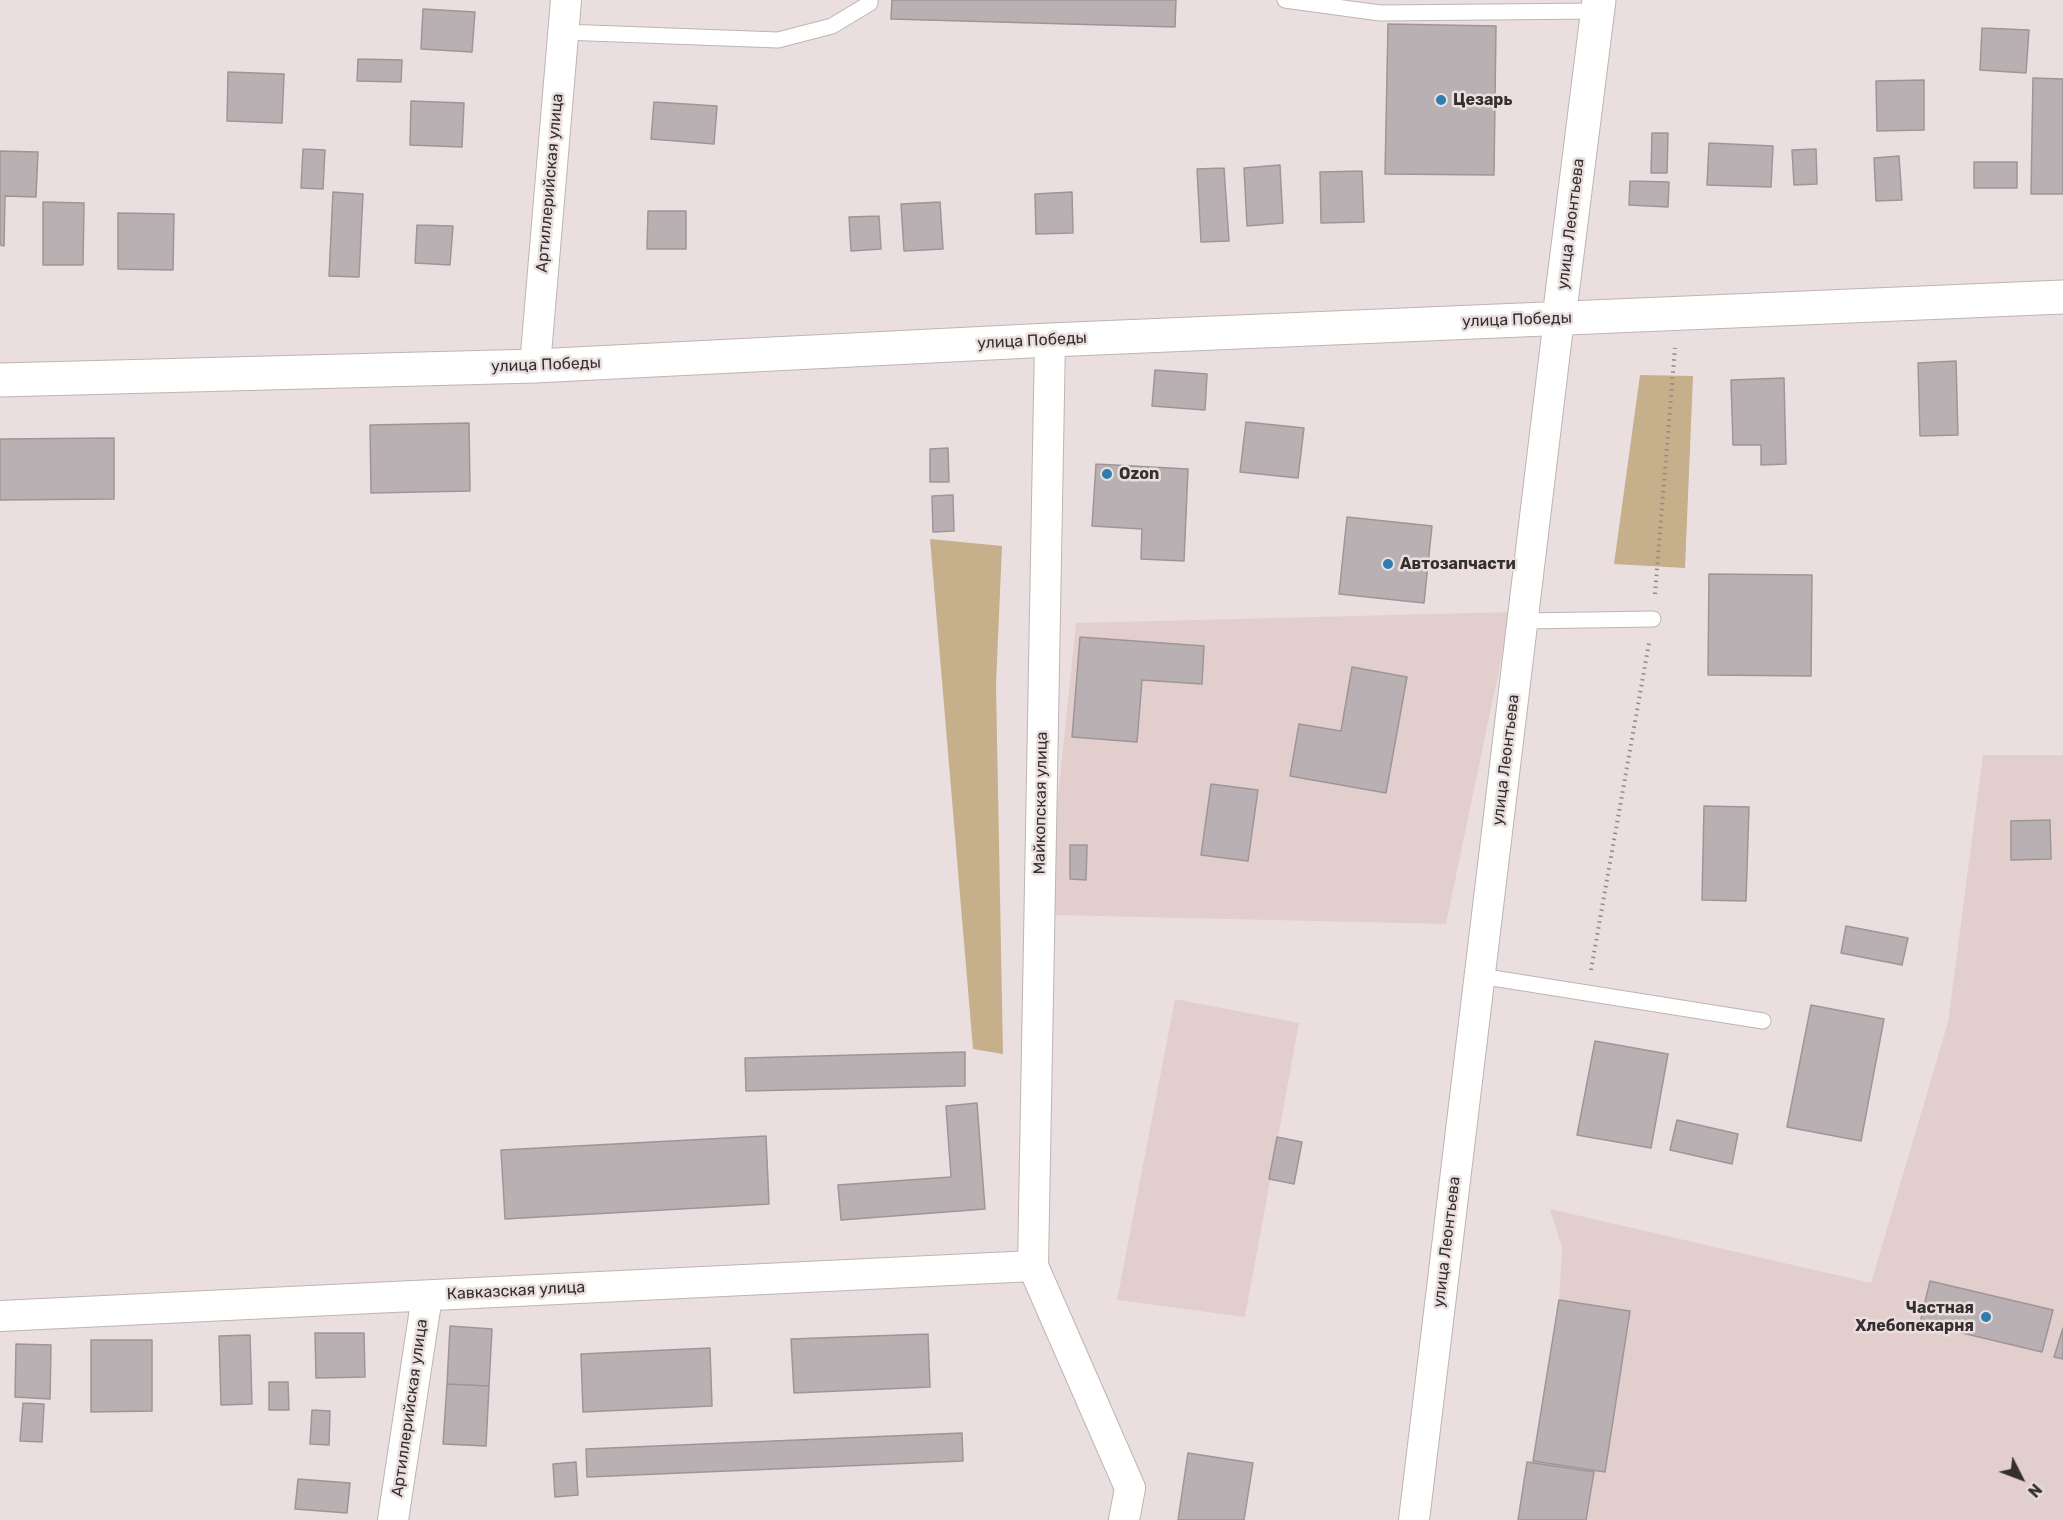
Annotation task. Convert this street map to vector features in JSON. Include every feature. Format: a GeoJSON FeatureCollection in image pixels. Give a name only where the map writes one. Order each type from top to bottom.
{"type":"FeatureCollection","features":[{"type":"Feature","properties":{"kind":"street","name":"Артиллерийская улица"},"geometry":{"type":"LineString","coordinates":[[535,366],[566,0]]}},
{"type":"Feature","properties":{"kind":"street","name":"улица Леонтьева"},"geometry":{"type":"LineString","coordinates":[[1414,1520],[1598,5]]}},
{"type":"Feature","properties":{"kind":"street","name":"улица Победы"},"geometry":{"type":"LineString","coordinates":[[0,380],[535,366],[1050,340],[2063,297]]}},
{"type":"Feature","properties":{"kind":"street","name":"Майкопская улица"},"geometry":{"type":"LineString","coordinates":[[1033,1266],[1050,340]]}},
{"type":"Feature","properties":{"kind":"street","name":"Кавказская улица"},"geometry":{"type":"LineString","coordinates":[[0,1316],[1033,1266]]}},
{"type":"Feature","properties":{"kind":"street"},"geometry":{"type":"LineString","coordinates":[[1033,1266],[1130,1488],[1124,1520]]}},
{"type":"Feature","properties":{"kind":"street","name":"Артиллерийская улица"},"geometry":{"type":"LineString","coordinates":[[393,1520],[427,1296]]}},
{"type":"Feature","properties":{"kind":"lane"},"geometry":{"type":"LineString","coordinates":[[563,32],[778,40],[832,26],[870,3],[870,0]]}},
{"type":"Feature","properties":{"kind":"lane"},"geometry":{"type":"LineString","coordinates":[[1285,0],[1380,13],[1598,5]]}},
{"type":"Feature","properties":{"kind":"lane"},"geometry":{"type":"LineString","coordinates":[[1523,621],[1653,619]]}},
{"type":"Feature","properties":{"kind":"lane"},"geometry":{"type":"LineString","coordinates":[[1480,976],[1763,1021]]}},
{"type":"Feature","properties":{"kind":"path"},"geometry":{"type":"LineString","coordinates":[[1586,993],[1653,619],[1676,341]]}},
{"type":"Feature","properties":{"kind":"shaded area"},"geometry":{"type":"Polygon","coordinates":[[[1640,375],[1693,376],[1685,568],[1614,564],[1640,375]]]}},
{"type":"Feature","properties":{"kind":"shaded area"},"geometry":{"type":"Polygon","coordinates":[[[930,539],[1002,546],[996,685],[1003,1054],[973,1049],[930,539]]]}},
{"type":"Feature","properties":{"kind":"shaded area"},"geometry":{"type":"Polygon","coordinates":[[[1511,612],[1446,924],[1054,915],[1056,816],[1076,623],[1511,612]]]}},
{"type":"Feature","properties":{"kind":"shaded area"},"geometry":{"type":"Polygon","coordinates":[[[1983,755],[2063,755],[2063,1520],[1518,1520],[1527,1462],[1533,1461],[1559,1300],[1562,1248],[1550,1209],[1871,1283],[1948,1022],[1983,755]]]}},
{"type":"Feature","properties":{"kind":"shaded area"},"geometry":{"type":"Polygon","coordinates":[[[1175,999],[1299,1023],[1245,1317],[1117,1300],[1175,999]]]}},
{"type":"Feature","properties":{"kind":"building"},"geometry":{"type":"Polygon","coordinates":[[[892,0],[1176,0],[1175,27],[891,19],[892,0]]]}},
{"type":"Feature","properties":{"kind":"building"},"geometry":{"type":"Polygon","coordinates":[[[423,9],[475,12],[472,52],[421,49],[423,9]]]}},
{"type":"Feature","properties":{"kind":"building","name":"Цезарь"},"geometry":{"type":"Polygon","coordinates":[[[1388,24],[1496,26],[1494,175],[1385,174],[1388,24]]]}},
{"type":"Feature","properties":{"kind":"building"},"geometry":{"type":"Polygon","coordinates":[[[1982,28],[2029,30],[2026,73],[1980,70],[1982,28]]]}},
{"type":"Feature","properties":{"kind":"building"},"geometry":{"type":"Polygon","coordinates":[[[358,59],[402,60],[401,82],[357,81],[358,59]]]}},
{"type":"Feature","properties":{"kind":"building"},"geometry":{"type":"Polygon","coordinates":[[[228,72],[284,74],[282,123],[227,121],[228,72]]]}},
{"type":"Feature","properties":{"kind":"building"},"geometry":{"type":"Polygon","coordinates":[[[2033,78],[2063,79],[2063,194],[2031,194],[2033,78]]]}},
{"type":"Feature","properties":{"kind":"building"},"geometry":{"type":"Polygon","coordinates":[[[1924,80],[1924,130],[1877,131],[1876,81],[1924,80]]]}},
{"type":"Feature","properties":{"kind":"building"},"geometry":{"type":"Polygon","coordinates":[[[411,101],[464,103],[462,147],[410,145],[411,101]]]}},
{"type":"Feature","properties":{"kind":"building"},"geometry":{"type":"Polygon","coordinates":[[[654,102],[717,106],[714,144],[651,139],[654,102]]]}},
{"type":"Feature","properties":{"kind":"building"},"geometry":{"type":"Polygon","coordinates":[[[1652,133],[1668,133],[1667,173],[1651,173],[1652,133]]]}},
{"type":"Feature","properties":{"kind":"building"},"geometry":{"type":"Polygon","coordinates":[[[1709,143],[1773,146],[1771,187],[1707,185],[1709,143]]]}},
{"type":"Feature","properties":{"kind":"building"},"geometry":{"type":"Polygon","coordinates":[[[303,149],[325,150],[323,189],[301,188],[303,149]]]}},
{"type":"Feature","properties":{"kind":"building"},"geometry":{"type":"Polygon","coordinates":[[[1816,149],[1817,184],[1794,185],[1792,150],[1816,149]]]}},
{"type":"Feature","properties":{"kind":"building"},"geometry":{"type":"Polygon","coordinates":[[[0,151],[38,152],[36,197],[5,196],[4,246],[0,245],[0,151]]]}},
{"type":"Feature","properties":{"kind":"building"},"geometry":{"type":"Polygon","coordinates":[[[1899,156],[1902,200],[1876,201],[1874,158],[1899,156]]]}},
{"type":"Feature","properties":{"kind":"building"},"geometry":{"type":"Polygon","coordinates":[[[1974,162],[2017,162],[2017,188],[1974,188],[1974,162]]]}},
{"type":"Feature","properties":{"kind":"building"},"geometry":{"type":"Polygon","coordinates":[[[1280,165],[1283,223],[1247,226],[1244,168],[1280,165]]]}},
{"type":"Feature","properties":{"kind":"building"},"geometry":{"type":"Polygon","coordinates":[[[1224,168],[1229,241],[1201,242],[1197,169],[1224,168]]]}},
{"type":"Feature","properties":{"kind":"building"},"geometry":{"type":"Polygon","coordinates":[[[1362,171],[1364,222],[1321,223],[1320,172],[1362,171]]]}},
{"type":"Feature","properties":{"kind":"building"},"geometry":{"type":"Polygon","coordinates":[[[1630,181],[1669,182],[1668,207],[1629,205],[1630,181]]]}},
{"type":"Feature","properties":{"kind":"building"},"geometry":{"type":"Polygon","coordinates":[[[333,192],[363,194],[359,277],[329,276],[333,192]]]}},
{"type":"Feature","properties":{"kind":"building"},"geometry":{"type":"Polygon","coordinates":[[[1072,192],[1073,233],[1036,234],[1035,194],[1072,192]]]}},
{"type":"Feature","properties":{"kind":"building"},"geometry":{"type":"Polygon","coordinates":[[[43,202],[84,203],[83,265],[43,265],[43,202]]]}},
{"type":"Feature","properties":{"kind":"building"},"geometry":{"type":"Polygon","coordinates":[[[940,202],[943,249],[904,251],[901,204],[940,202]]]}},
{"type":"Feature","properties":{"kind":"building"},"geometry":{"type":"Polygon","coordinates":[[[648,211],[686,211],[686,249],[647,249],[648,211]]]}},
{"type":"Feature","properties":{"kind":"building"},"geometry":{"type":"Polygon","coordinates":[[[118,213],[174,214],[173,270],[118,269],[118,213]]]}},
{"type":"Feature","properties":{"kind":"building"},"geometry":{"type":"Polygon","coordinates":[[[879,216],[881,249],[851,251],[849,217],[879,216]]]}},
{"type":"Feature","properties":{"kind":"building"},"geometry":{"type":"Polygon","coordinates":[[[417,225],[453,226],[450,265],[415,263],[417,225]]]}},
{"type":"Feature","properties":{"kind":"building"},"geometry":{"type":"Polygon","coordinates":[[[1956,361],[1958,435],[1920,436],[1918,363],[1956,361]]]}},
{"type":"Feature","properties":{"kind":"building"},"geometry":{"type":"Polygon","coordinates":[[[1155,370],[1207,374],[1205,410],[1152,406],[1155,370]]]}},
{"type":"Feature","properties":{"kind":"building"},"geometry":{"type":"Polygon","coordinates":[[[1784,378],[1786,464],[1761,465],[1761,445],[1733,445],[1731,380],[1784,378]]]}},
{"type":"Feature","properties":{"kind":"building"},"geometry":{"type":"Polygon","coordinates":[[[1246,422],[1304,428],[1298,478],[1240,472],[1246,422]]]}},
{"type":"Feature","properties":{"kind":"building"},"geometry":{"type":"Polygon","coordinates":[[[469,423],[470,491],[371,493],[370,425],[469,423]]]}},
{"type":"Feature","properties":{"kind":"building"},"geometry":{"type":"Polygon","coordinates":[[[114,438],[114,499],[0,500],[0,439],[114,438]]]}},
{"type":"Feature","properties":{"kind":"building"},"geometry":{"type":"Polygon","coordinates":[[[948,448],[949,482],[930,482],[930,449],[948,448]]]}},
{"type":"Feature","properties":{"kind":"building"},"geometry":{"type":"Polygon","coordinates":[[[1096,464],[1188,469],[1184,561],[1141,559],[1142,529],[1092,526],[1096,464]]]}},
{"type":"Feature","properties":{"kind":"building"},"geometry":{"type":"Polygon","coordinates":[[[953,495],[954,531],[933,532],[932,496],[953,495]]]}},
{"type":"Feature","properties":{"kind":"building"},"geometry":{"type":"Polygon","coordinates":[[[1347,517],[1432,526],[1424,603],[1339,594],[1347,517]]]}},
{"type":"Feature","properties":{"kind":"building"},"geometry":{"type":"Polygon","coordinates":[[[1709,574],[1812,575],[1811,676],[1708,675],[1709,574]]]}},
{"type":"Feature","properties":{"kind":"building"},"geometry":{"type":"Polygon","coordinates":[[[1080,637],[1204,646],[1202,684],[1142,680],[1137,742],[1072,737],[1080,637]]]}},
{"type":"Feature","properties":{"kind":"building"},"geometry":{"type":"Polygon","coordinates":[[[1352,667],[1407,677],[1386,793],[1290,776],[1299,724],[1341,731],[1352,667]]]}},
{"type":"Feature","properties":{"kind":"building"},"geometry":{"type":"Polygon","coordinates":[[[1211,784],[1258,790],[1248,861],[1201,855],[1211,784]]]}},
{"type":"Feature","properties":{"kind":"building"},"geometry":{"type":"Polygon","coordinates":[[[1704,806],[1749,807],[1746,901],[1702,900],[1704,806]]]}},
{"type":"Feature","properties":{"kind":"building"},"geometry":{"type":"Polygon","coordinates":[[[2050,820],[2051,859],[2011,860],[2011,821],[2050,820]]]}},
{"type":"Feature","properties":{"kind":"building"},"geometry":{"type":"Polygon","coordinates":[[[1070,845],[1087,845],[1086,880],[1070,879],[1070,845]]]}},
{"type":"Feature","properties":{"kind":"building"},"geometry":{"type":"Polygon","coordinates":[[[1846,926],[1908,938],[1902,965],[1841,953],[1846,926]]]}},
{"type":"Feature","properties":{"kind":"building"},"geometry":{"type":"Polygon","coordinates":[[[1811,1005],[1884,1019],[1861,1141],[1787,1127],[1811,1005]]]}},
{"type":"Feature","properties":{"kind":"building"},"geometry":{"type":"Polygon","coordinates":[[[1595,1041],[1668,1054],[1651,1148],[1577,1135],[1595,1041]]]}},
{"type":"Feature","properties":{"kind":"building"},"geometry":{"type":"Polygon","coordinates":[[[965,1052],[965,1086],[746,1091],[745,1058],[965,1052]]]}},
{"type":"Feature","properties":{"kind":"building"},"geometry":{"type":"Polygon","coordinates":[[[977,1103],[985,1209],[841,1220],[838,1185],[951,1177],[946,1106],[977,1103]]]}},
{"type":"Feature","properties":{"kind":"building"},"geometry":{"type":"Polygon","coordinates":[[[1677,1120],[1738,1134],[1732,1164],[1670,1150],[1677,1120]]]}},
{"type":"Feature","properties":{"kind":"building"},"geometry":{"type":"Polygon","coordinates":[[[766,1136],[769,1204],[505,1219],[501,1150],[766,1136]]]}},
{"type":"Feature","properties":{"kind":"building"},"geometry":{"type":"Polygon","coordinates":[[[1277,1137],[1302,1142],[1294,1184],[1269,1179],[1277,1137]]]}},
{"type":"Feature","properties":{"kind":"building","name":"Частная Хлебопекарня"},"geometry":{"type":"Polygon","coordinates":[[[1930,1281],[2053,1310],[2042,1352],[1920,1323],[1930,1281]]]}},
{"type":"Feature","properties":{"kind":"building"},"geometry":{"type":"Polygon","coordinates":[[[1559,1300],[1630,1311],[1605,1472],[1533,1461],[1559,1300]]]}},
{"type":"Feature","properties":{"kind":"building"},"geometry":{"type":"Polygon","coordinates":[[[450,1326],[492,1329],[489,1386],[447,1384],[450,1326]]]}},
{"type":"Feature","properties":{"kind":"building"},"geometry":{"type":"Polygon","coordinates":[[[2063,1328],[2063,1359],[2054,1357],[2063,1328]]]}},
{"type":"Feature","properties":{"kind":"building"},"geometry":{"type":"Polygon","coordinates":[[[315,1333],[364,1333],[365,1377],[316,1378],[315,1333]]]}},
{"type":"Feature","properties":{"kind":"building"},"geometry":{"type":"Polygon","coordinates":[[[928,1334],[930,1387],[794,1393],[791,1339],[928,1334]]]}},
{"type":"Feature","properties":{"kind":"building"},"geometry":{"type":"Polygon","coordinates":[[[250,1335],[252,1404],[221,1405],[219,1336],[250,1335]]]}},
{"type":"Feature","properties":{"kind":"building"},"geometry":{"type":"Polygon","coordinates":[[[91,1340],[152,1340],[152,1411],[91,1412],[91,1340]]]}},
{"type":"Feature","properties":{"kind":"building"},"geometry":{"type":"Polygon","coordinates":[[[16,1344],[51,1345],[50,1399],[15,1397],[16,1344]]]}},
{"type":"Feature","properties":{"kind":"building"},"geometry":{"type":"Polygon","coordinates":[[[710,1348],[712,1406],[583,1412],[581,1354],[710,1348]]]}},
{"type":"Feature","properties":{"kind":"building"},"geometry":{"type":"Polygon","coordinates":[[[269,1382],[288,1382],[289,1410],[269,1410],[269,1382]]]}},
{"type":"Feature","properties":{"kind":"building"},"geometry":{"type":"Polygon","coordinates":[[[447,1384],[489,1386],[486,1446],[443,1444],[447,1384]]]}},
{"type":"Feature","properties":{"kind":"building"},"geometry":{"type":"Polygon","coordinates":[[[23,1403],[44,1404],[42,1442],[20,1441],[23,1403]]]}},
{"type":"Feature","properties":{"kind":"building"},"geometry":{"type":"Polygon","coordinates":[[[312,1410],[330,1411],[329,1445],[310,1444],[312,1410]]]}},
{"type":"Feature","properties":{"kind":"building"},"geometry":{"type":"Polygon","coordinates":[[[962,1433],[963,1461],[587,1477],[586,1449],[962,1433]]]}},
{"type":"Feature","properties":{"kind":"building"},"geometry":{"type":"Polygon","coordinates":[[[1188,1453],[1253,1463],[1244,1520],[1178,1520],[1188,1453]]]}},
{"type":"Feature","properties":{"kind":"building"},"geometry":{"type":"Polygon","coordinates":[[[576,1462],[578,1495],[555,1497],[553,1464],[576,1462]]]}},
{"type":"Feature","properties":{"kind":"building"},"geometry":{"type":"Polygon","coordinates":[[[1527,1462],[1594,1472],[1586,1520],[1518,1520],[1527,1462]]]}},
{"type":"Feature","properties":{"kind":"building"},"geometry":{"type":"Polygon","coordinates":[[[298,1479],[350,1483],[347,1513],[295,1509],[298,1479]]]}},
{"type":"Feature","properties":{"kind":"place","name":"Цезарь"},"geometry":{"type":"Point","coordinates":[1441,100]}},
{"type":"Feature","properties":{"kind":"place","name":"Ozon"},"geometry":{"type":"Point","coordinates":[1107,474]}},
{"type":"Feature","properties":{"kind":"place","name":"Автозапчасти"},"geometry":{"type":"Point","coordinates":[1388,564]}},
{"type":"Feature","properties":{"kind":"place","name":"Частная Хлебопекарня"},"geometry":{"type":"Point","coordinates":[1986,1317]}}]}
